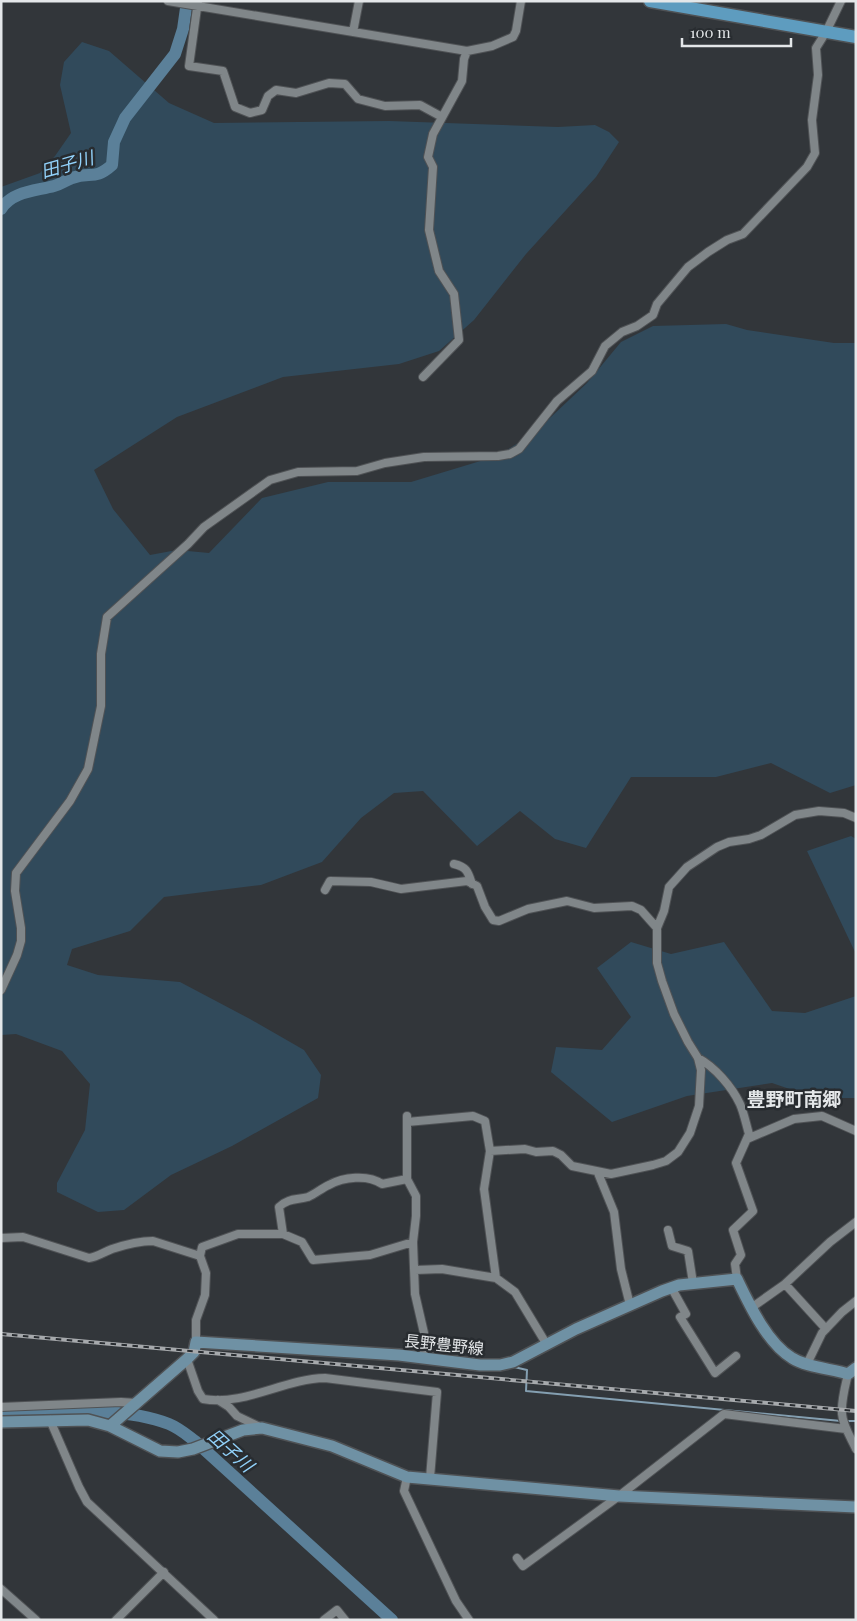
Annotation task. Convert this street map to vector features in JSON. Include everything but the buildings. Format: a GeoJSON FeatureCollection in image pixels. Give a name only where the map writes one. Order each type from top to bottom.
{"type":"FeatureCollection","features":[{"type":"Feature","properties":{"kind":"main road"},"geometry":{"type":"LineString","coordinates":[[650,1],[856,37]]}},
{"type":"Feature","properties":{"kind":"main road"},"geometry":{"type":"LineString","coordinates":[[737,1279],[762,1326],[777,1345],[792,1358],[808,1364],[852,1371]]}},
{"type":"Feature","properties":{"kind":"main road","name":"長野豊野線"},"geometry":{"type":"LineString","coordinates":[[196,1342],[424,1357],[480,1365],[500,1365],[512,1362],[630,1304],[671,1287],[737,1279]]}},
{"type":"Feature","properties":{"kind":"main road"},"geometry":{"type":"LineString","coordinates":[[110,1426],[187,1359],[194,1352],[196,1342]]}},
{"type":"Feature","properties":{"kind":"main road"},"geometry":{"type":"LineString","coordinates":[[1,1422],[88,1420],[110,1426],[160,1451],[178,1452],[193,1449],[243,1430],[262,1428],[332,1446],[407,1477],[619,1496],[856,1507]]}},
{"type":"Feature","properties":{"kind":"street"},"geometry":{"type":"LineString","coordinates":[[168,1],[180,4],[196,4],[467,52],[492,46],[513,37],[516,31],[521,1]]}},
{"type":"Feature","properties":{"kind":"street"},"geometry":{"type":"LineString","coordinates":[[353,32],[359,1]]}},
{"type":"Feature","properties":{"kind":"street"},"geometry":{"type":"LineString","coordinates":[[1,990],[17,955],[21,941],[21,928],[14,891],[16,873],[70,801],[88,769],[101,706],[101,654],[107,617],[188,544],[204,527],[270,480],[298,472],[357,471],[385,463],[424,457],[498,456],[510,454],[519,449],[557,401],[592,371],[605,346],[622,332],[637,326],[653,315],[658,304],[688,267],[727,240],[743,234],[807,168],[815,153],[812,120],[818,75],[816,48],[841,1]]}},
{"type":"Feature","properties":{"kind":"street"},"geometry":{"type":"LineString","coordinates":[[196,4],[189,66],[223,71],[235,107],[250,113],[262,110],[268,96],[276,90],[296,93],[329,83],[344,84],[358,99],[385,106],[420,105],[442,117]]}},
{"type":"Feature","properties":{"kind":"street"},"geometry":{"type":"LineString","coordinates":[[423,377],[459,340],[454,294],[439,271],[428,230],[433,167],[428,156],[433,134],[462,81],[464,59],[467,52]]}},
{"type":"Feature","properties":{"kind":"street"},"geometry":{"type":"LineString","coordinates":[[490,1151],[525,1149],[536,1152],[554,1151],[572,1166],[610,1174],[653,1166],[666,1161],[678,1152],[690,1133],[699,1106],[701,1070],[698,1058],[674,1014],[657,963],[657,928],[664,911],[669,887],[687,868],[717,847],[729,842],[761,835],[795,815],[819,810],[856,818]]}},
{"type":"Feature","properties":{"kind":"street"},"geometry":{"type":"LineString","coordinates":[[454,864],[463,866],[467,870],[472,884]]}},
{"type":"Feature","properties":{"kind":"street"},"geometry":{"type":"LineString","coordinates":[[325,890],[330,881],[371,882],[400,889],[412,889],[467,881],[477,886],[493,920],[500,921],[528,909],[567,901],[594,908],[632,906],[641,910],[657,928]]}},
{"type":"Feature","properties":{"kind":"street"},"geometry":{"type":"LineString","coordinates":[[698,1058],[713,1068],[728,1085],[740,1104],[749,1134],[736,1163],[753,1212],[732,1230],[740,1255],[735,1264],[737,1279]]}},
{"type":"Feature","properties":{"kind":"street"},"geometry":{"type":"LineString","coordinates":[[424,1357],[424,1333],[416,1294],[413,1242],[416,1196],[408,1179],[407,1119],[449,1120],[473,1116],[486,1121],[490,1151],[484,1189],[496,1278]]}},
{"type":"Feature","properties":{"kind":"street"},"geometry":{"type":"LineString","coordinates":[[746,1139],[794,1119],[822,1116],[856,1131]]}},
{"type":"Feature","properties":{"kind":"street"},"geometry":{"type":"LineString","coordinates":[[598,1173],[614,1212],[621,1269],[630,1304]]}},
{"type":"Feature","properties":{"kind":"street"},"geometry":{"type":"LineString","coordinates":[[283,1234],[279,1207],[286,1200],[309,1196],[331,1183],[358,1177],[376,1180],[382,1184],[408,1179]]}},
{"type":"Feature","properties":{"kind":"street"},"geometry":{"type":"LineString","coordinates":[[751,1308],[785,1284],[830,1242],[856,1222]]}},
{"type":"Feature","properties":{"kind":"street"},"geometry":{"type":"LineString","coordinates":[[668,1230],[672,1246],[688,1251],[693,1283]]}},
{"type":"Feature","properties":{"kind":"street"},"geometry":{"type":"LineString","coordinates":[[196,1342],[196,1320],[205,1295],[206,1274],[200,1256],[202,1247],[238,1234],[283,1234],[302,1242],[313,1260],[370,1255],[413,1242]]}},
{"type":"Feature","properties":{"kind":"street"},"geometry":{"type":"LineString","coordinates":[[1,1238],[23,1236],[89,1258],[116,1248],[145,1241],[153,1241],[200,1256]]}},
{"type":"Feature","properties":{"kind":"street"},"geometry":{"type":"LineString","coordinates":[[416,1270],[442,1269],[496,1278],[515,1292],[547,1345]]}},
{"type":"Feature","properties":{"kind":"street"},"geometry":{"type":"LineString","coordinates":[[785,1284],[826,1329]]}},
{"type":"Feature","properties":{"kind":"street"},"geometry":{"type":"LineString","coordinates":[[671,1287],[686,1314],[680,1317],[715,1373],[736,1356]]}},
{"type":"Feature","properties":{"kind":"street"},"geometry":{"type":"LineString","coordinates":[[808,1364],[822,1333],[842,1312],[856,1301]]}},
{"type":"Feature","properties":{"kind":"street"},"geometry":{"type":"LineString","coordinates":[[187,1359],[198,1391],[203,1399],[218,1400],[270,1391],[312,1378],[437,1392],[430,1478]]}},
{"type":"Feature","properties":{"kind":"street"},"geometry":{"type":"LineString","coordinates":[[852,1371],[844,1394],[842,1414],[856,1449]]}},
{"type":"Feature","properties":{"kind":"street"},"geometry":{"type":"LineString","coordinates":[[218,1400],[229,1407],[237,1416],[262,1428]]}},
{"type":"Feature","properties":{"kind":"street"},"geometry":{"type":"LineString","coordinates":[[1,1407],[121,1402],[135,1405]]}},
{"type":"Feature","properties":{"kind":"street"},"geometry":{"type":"LineString","coordinates":[[517,1558],[523,1566],[619,1496],[724,1414],[846,1428]]}},
{"type":"Feature","properties":{"kind":"street"},"geometry":{"type":"LineString","coordinates":[[50,1420],[79,1487],[88,1502],[214,1620]]}},
{"type":"Feature","properties":{"kind":"street"},"geometry":{"type":"LineString","coordinates":[[407,1477],[404,1491],[456,1602],[469,1620]]}},
{"type":"Feature","properties":{"kind":"street"},"geometry":{"type":"LineString","coordinates":[[116,1620],[164,1572]]}},
{"type":"Feature","properties":{"kind":"street"},"geometry":{"type":"LineString","coordinates":[[1,1588],[36,1620]]}},
{"type":"Feature","properties":{"kind":"street"},"geometry":{"type":"LineString","coordinates":[[324,1620],[337,1610],[346,1620]]}},
{"type":"Feature","properties":{"kind":"shaded area"},"geometry":{"type":"Polygon","coordinates":[[[82,42],[109,51],[169,103],[214,123],[389,121],[558,127],[595,125],[609,132],[619,142],[596,177],[526,254],[474,320],[439,351],[399,364],[283,377],[177,417],[94,470],[113,509],[150,555],[177,550],[209,553],[262,498],[328,482],[411,482],[497,456],[534,433],[587,383],[621,342],[653,326],[726,324],[747,330],[834,343],[856,343],[856,785],[830,793],[771,763],[716,777],[631,777],[586,848],[555,839],[520,811],[477,846],[423,791],[394,793],[361,818],[322,862],[261,885],[164,897],[130,931],[72,949],[67,965],[98,975],[180,982],[250,1019],[304,1050],[321,1075],[318,1098],[232,1146],[171,1175],[124,1210],[98,1212],[57,1192],[57,1183],[85,1130],[90,1084],[62,1051],[16,1034],[1,1035],[1,187],[40,173],[71,133],[60,85],[64,62],[82,42]]]}},
{"type":"Feature","properties":{"kind":"shaded area"},"geometry":{"type":"Polygon","coordinates":[[[851,836],[856,839],[856,954],[807,851],[851,836]]]}},
{"type":"Feature","properties":{"kind":"shaded area"},"geometry":{"type":"Polygon","coordinates":[[[631,942],[671,954],[724,942],[772,1011],[805,1013],[856,996],[856,1098],[816,1098],[772,1083],[687,1096],[612,1122],[551,1072],[556,1047],[602,1050],[631,1017],[597,968],[631,942]]]}},
{"type":"Feature","properties":{"kind":"waterway","name":"田子川"},"geometry":{"type":"LineString","coordinates":[[1,209],[18,195],[54,186],[78,176],[101,173],[112,165],[114,142],[125,118],[175,54],[183,29],[187,1]]}},
{"type":"Feature","properties":{"kind":"waterway"},"geometry":{"type":"LineString","coordinates":[[514,1367],[527,1370],[526,1391],[841,1421]]}},
{"type":"Feature","properties":{"kind":"waterway","name":"田子川"},"geometry":{"type":"LineString","coordinates":[[1,1414],[108,1412],[150,1418],[173,1426],[195,1441],[392,1620]]}},
{"type":"Feature","properties":{"kind":"waterway"},"geometry":{"type":"LineString","coordinates":[[846,1421],[856,1421]]}},
{"type":"Feature","properties":{"kind":"railway"},"geometry":{"type":"LineString","coordinates":[[1,1334],[856,1411]]}},
{"type":"Feature","properties":{"kind":"district","name":"豊野町南郷"},"geometry":{"type":"Point","coordinates":[794,1098]}}]}
